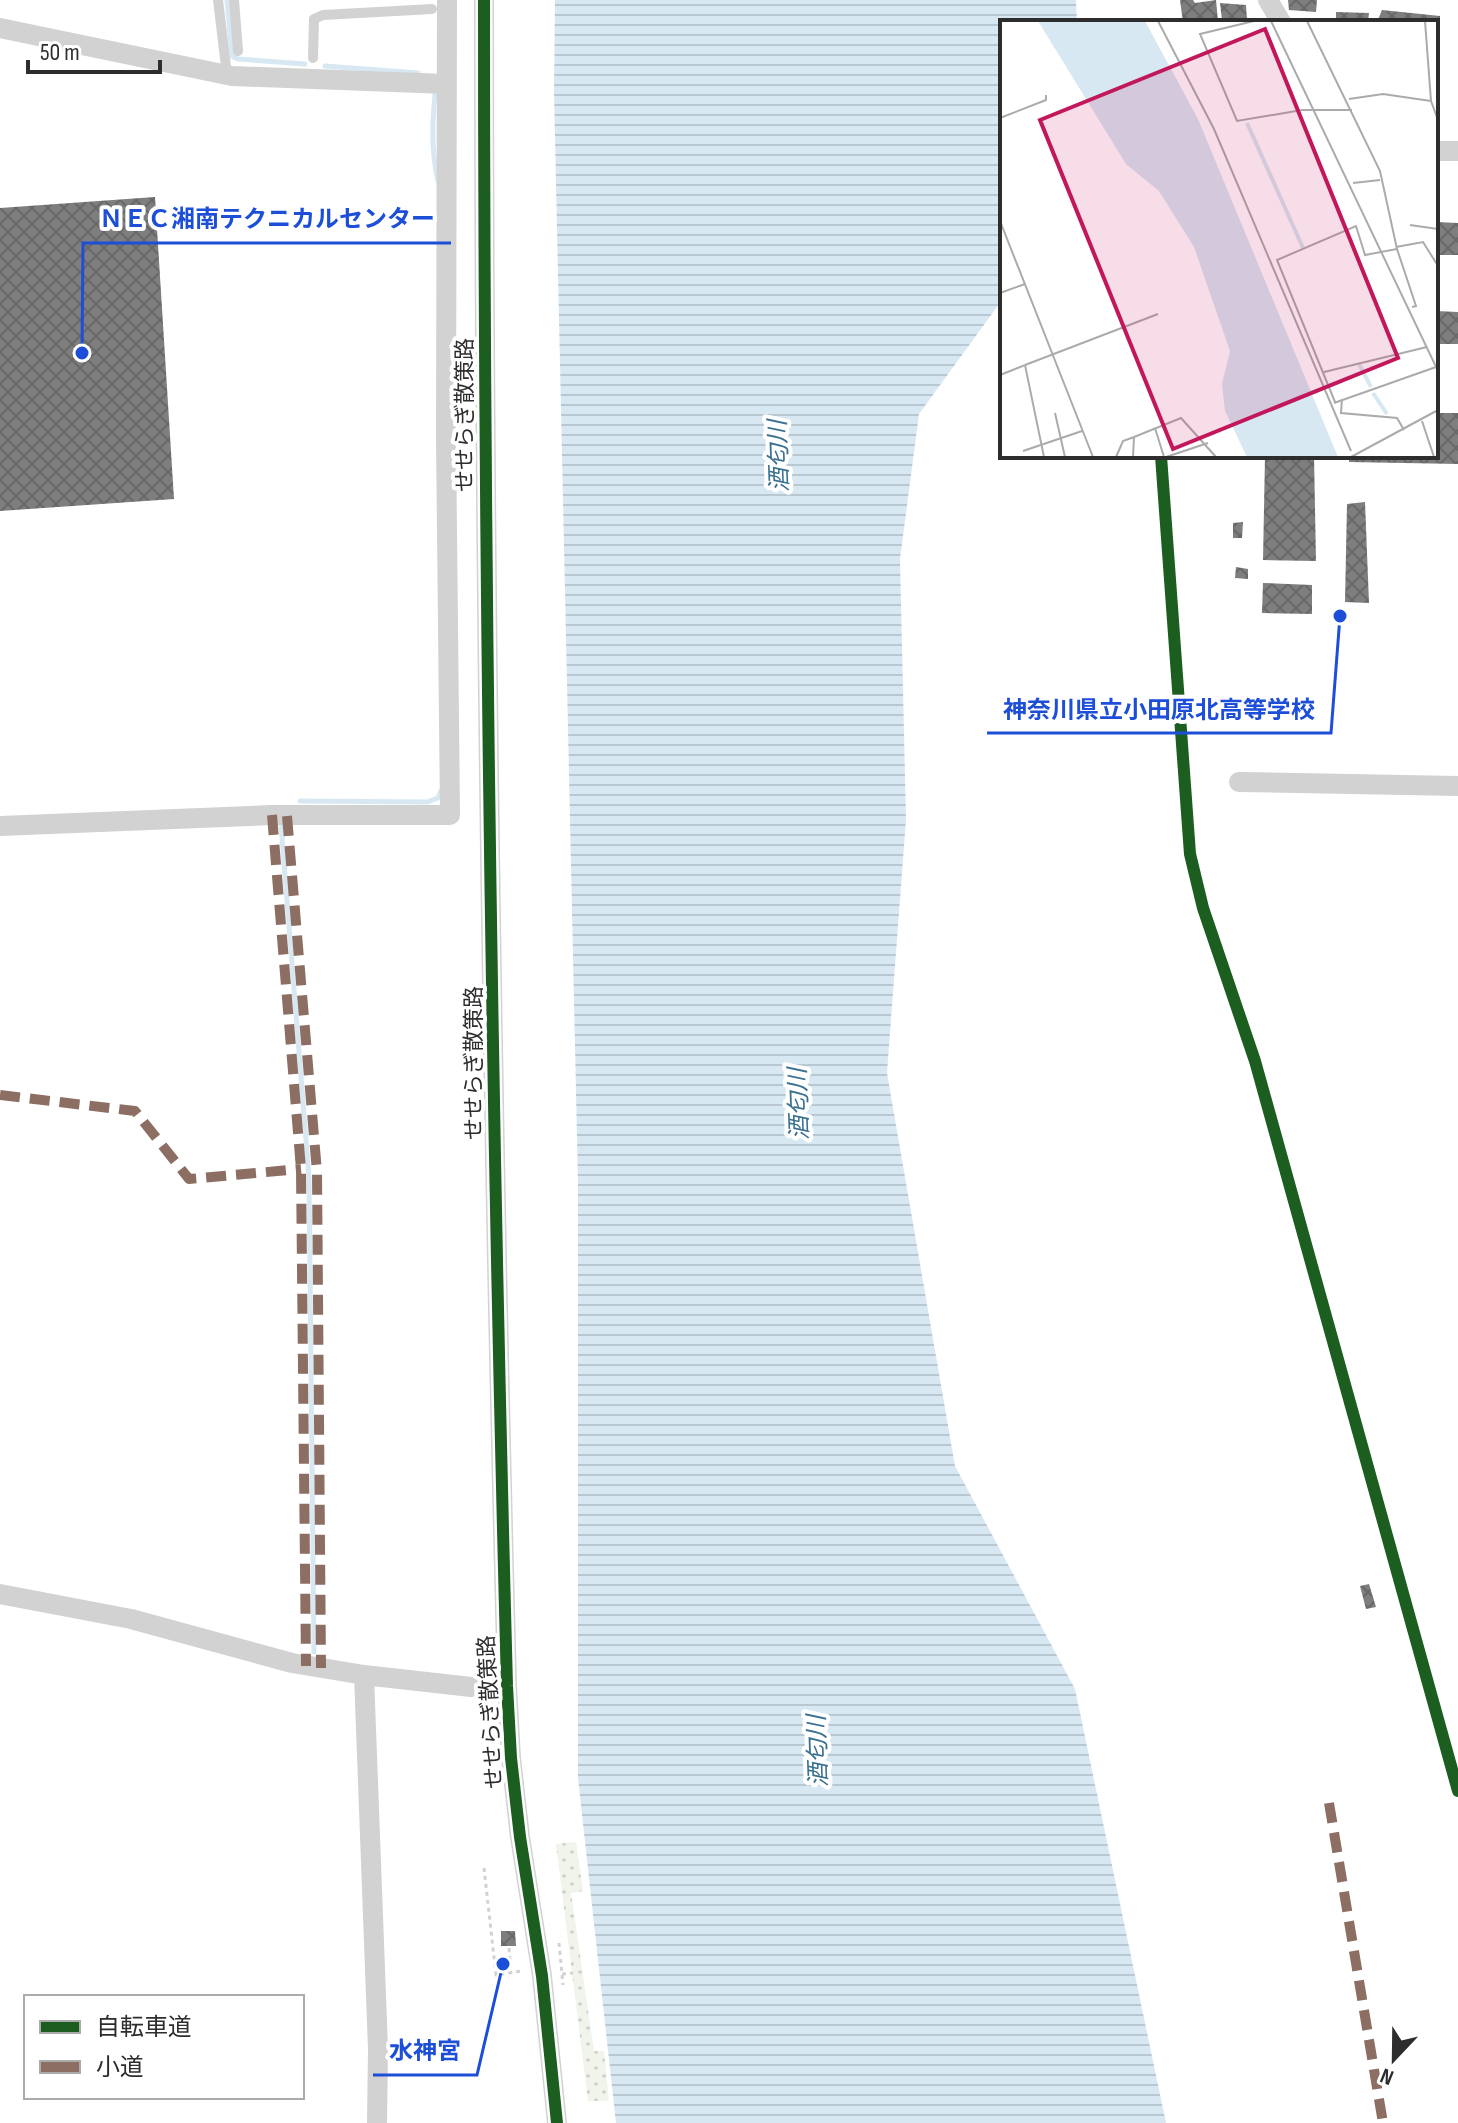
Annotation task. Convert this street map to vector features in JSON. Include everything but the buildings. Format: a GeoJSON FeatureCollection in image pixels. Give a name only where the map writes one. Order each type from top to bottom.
{"type":"FeatureCollection","features":[{"type":"Feature","properties":{"kind":"street","name":"せせらぎ散策路"},"geometry":{"type":"LineString","coordinates":[[484,0],[484,452],[495,1174],[507,1686],[520,1837],[542,1976],[557,2123]]}},
{"type":"Feature","properties":{"kind":"street"},"geometry":{"type":"LineString","coordinates":[[1268,0],[1280,20]]}},
{"type":"Feature","properties":{"kind":"street"},"geometry":{"type":"LineString","coordinates":[[0,826],[272,815],[450,815],[446,84],[442,5]]}},
{"type":"Feature","properties":{"kind":"street"},"geometry":{"type":"LineString","coordinates":[[0,28],[227,75],[446,84]]}},
{"type":"Feature","properties":{"kind":"street"},"geometry":{"type":"LineString","coordinates":[[313,58],[313,79]]}},
{"type":"Feature","properties":{"kind":"street"},"geometry":{"type":"LineString","coordinates":[[1239,782],[1458,786]]}},
{"type":"Feature","properties":{"kind":"street"},"geometry":{"type":"LineString","coordinates":[[0,1594],[131,1619],[292,1663],[471,1687]]}},
{"type":"Feature","properties":{"kind":"street"},"geometry":{"type":"LineString","coordinates":[[364,1675],[377,2033],[377,2123]]}},
{"type":"Feature","properties":{"kind":"lane"},"geometry":{"type":"LineString","coordinates":[[218,0],[227,75]]}},
{"type":"Feature","properties":{"kind":"lane"},"geometry":{"type":"LineString","coordinates":[[234,0],[238,51]]}},
{"type":"Feature","properties":{"kind":"lane"},"geometry":{"type":"LineString","coordinates":[[313,58],[314,19],[323,15],[442,5]]}},
{"type":"Feature","properties":{"kind":"path"},"geometry":{"type":"LineString","coordinates":[[484,1868],[496,1975],[520,1971]]}},
{"type":"Feature","properties":{"kind":"path"},"geometry":{"type":"LineString","coordinates":[[509,1948],[511,1973]]}},
{"type":"Feature","properties":{"kind":"shaded area"},"geometry":{"type":"Polygon","coordinates":[[[576,1842],[583,1891],[571,1893],[594,2051],[604,2051],[609,2101],[588,2101],[556,1844],[576,1842]]]}},
{"type":"Feature","properties":{"kind":"water","name":"酒匂川"},"geometry":{"type":"Polygon","coordinates":[[[555,0],[1076,0],[1077,20],[1000,20],[1000,303],[919,414],[900,559],[906,819],[887,1073],[955,1466],[1075,1689],[1166,2123],[616,2123],[578,1778],[578,1183],[554,91],[555,0]]]}},
{"type":"Feature","properties":{"kind":"waterway"},"geometry":{"type":"LineString","coordinates":[[227,0],[232,56],[305,64]]}},
{"type":"Feature","properties":{"kind":"waterway"},"geometry":{"type":"LineString","coordinates":[[325,66],[418,73]]}},
{"type":"Feature","properties":{"kind":"waterway"},"geometry":{"type":"LineString","coordinates":[[435,95],[433,138],[438,181]]}},
{"type":"Feature","properties":{"kind":"waterway"},"geometry":{"type":"LineString","coordinates":[[300,801],[427,802],[438,798],[441,791]]}},
{"type":"Feature","properties":{"kind":"waterway"},"geometry":{"type":"LineString","coordinates":[[281,825],[309,1178],[314,1652]]}},
{"type":"Feature","properties":{"kind":"marked path"},"geometry":{"type":"LineString","coordinates":[[272,815],[301,1169],[306,1666]]}},
{"type":"Feature","properties":{"kind":"marked path"},"geometry":{"type":"LineString","coordinates":[[287,816],[317,1172],[321,1668]]}},
{"type":"Feature","properties":{"kind":"marked path"},"geometry":{"type":"LineString","coordinates":[[0,1095],[135,1111],[189,1179],[301,1169]]}},
{"type":"Feature","properties":{"kind":"marked path"},"geometry":{"type":"LineString","coordinates":[[1329,1803],[1383,2123]]}},
{"type":"Feature","properties":{"kind":"cycle path"},"geometry":{"type":"LineString","coordinates":[[484,0],[490,843],[507,1686],[520,1837],[542,1976],[557,2123]]}},
{"type":"Feature","properties":{"kind":"cycle path"},"geometry":{"type":"LineString","coordinates":[[1161,458],[1190,854],[1203,908],[1255,1061],[1458,1791]]}},
{"type":"Feature","properties":{"kind":"place","name":"ＮＥＣ湘南テクニカルセンター"},"geometry":{"type":"Point","coordinates":[82,353]}},
{"type":"Feature","properties":{"kind":"place","name":"神奈川県立小田原北高等学校"},"geometry":{"type":"Point","coordinates":[1340,616]}},
{"type":"Feature","properties":{"kind":"place","name":"水神宮"},"geometry":{"type":"Point","coordinates":[503,1964]}}]}
